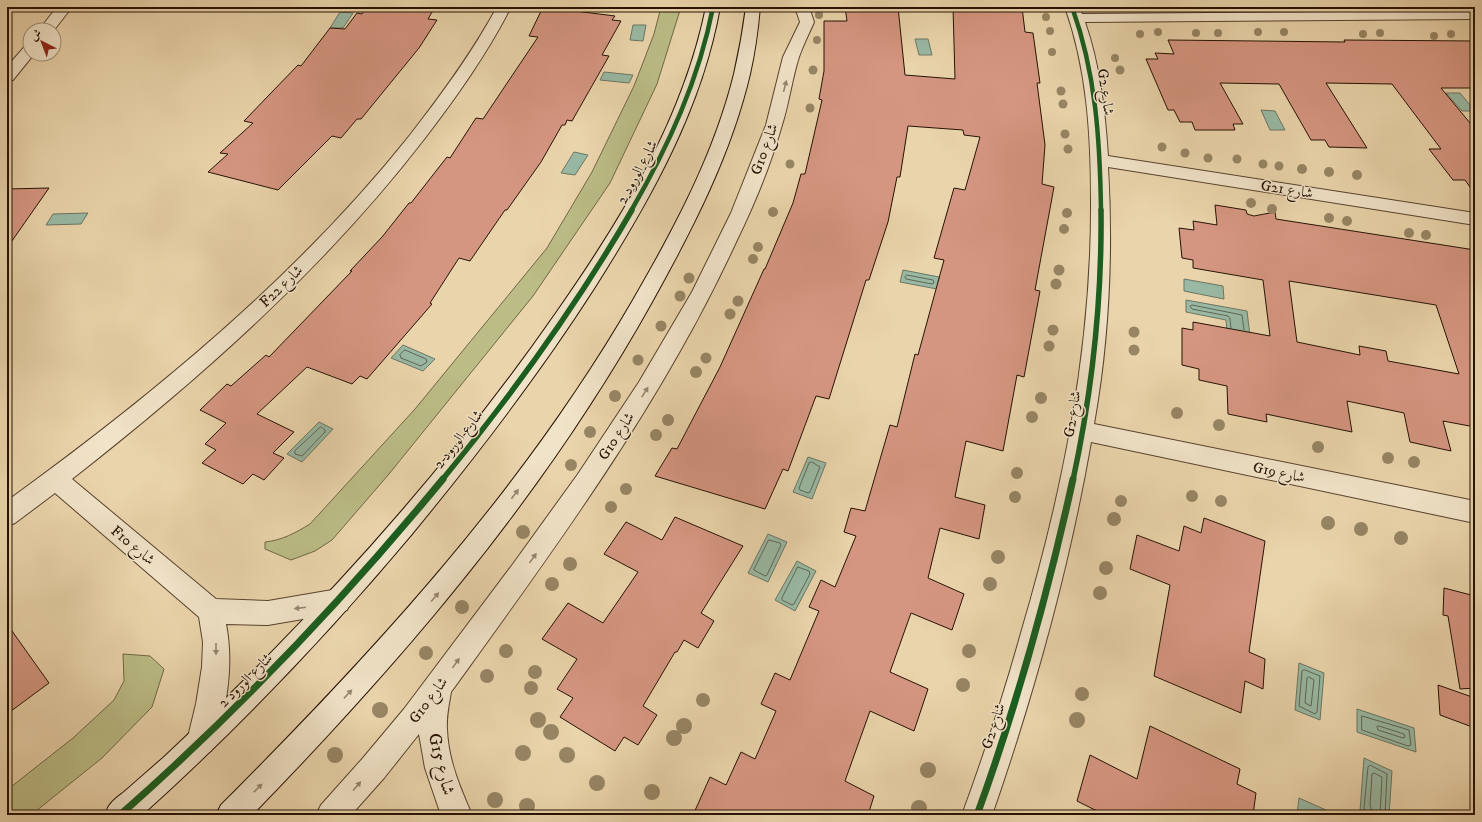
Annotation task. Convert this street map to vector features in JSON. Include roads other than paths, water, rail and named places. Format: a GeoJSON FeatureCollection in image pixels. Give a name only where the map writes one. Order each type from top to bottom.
{"type":"FeatureCollection","features":[{"type":"Feature","properties":{"kind":"street"},"geometry":{"type":"LineString","coordinates":[[53,22],[65,7]]}},
{"type":"Feature","properties":{"kind":"street","name":"F22 شارع"},"geometry":{"type":"LineString","coordinates":[[7,515],[56,480],[212,351],[269,298],[350,216],[385,177],[441,106],[483,45],[504,7]]}},
{"type":"Feature","properties":{"kind":"street","name":"شارع الورود 2"},"geometry":{"type":"LineString","coordinates":[[120,815],[201,741],[278,665],[338,601],[382,552],[455,465],[515,387],[565,317],[606,255],[666,147],[702,54],[714,7]]}},
{"type":"Feature","properties":{"kind":"street"},"geometry":{"type":"LineString","coordinates":[[231,815],[287,759],[370,671],[454,574],[517,492],[570,418],[614,352],[678,237],[711,166],[734,105],[744,65],[754,7]]}},
{"type":"Feature","properties":{"kind":"street","name":"G10 شارع"},"geometry":{"type":"LineString","coordinates":[[331,815],[386,753],[438,688],[589,478],[647,389],[692,311],[727,241],[754,179],[769,138],[792,56],[807,22],[802,7]]}},
{"type":"Feature","properties":{"kind":"street"},"geometry":{"type":"LineString","coordinates":[[1074,12],[1475,15]]}},
{"type":"Feature","properties":{"kind":"street","name":"G2 شارع"},"geometry":{"type":"LineString","coordinates":[[977,815],[1018,692],[1046,595],[1068,510],[1083,431],[1095,352],[1100,281],[1102,217],[1098,120],[1086,50],[1074,12]]}},
{"type":"Feature","properties":{"kind":"street"},"geometry":{"type":"LineString","coordinates":[[7,77],[22,59]]}},
{"type":"Feature","properties":{"kind":"street","name":"G21 شارع"},"geometry":{"type":"LineString","coordinates":[[1100,160],[1475,218]]}},
{"type":"Feature","properties":{"kind":"street","name":"G19 شارع"},"geometry":{"type":"LineString","coordinates":[[1083,431],[1475,512]]}},
{"type":"Feature","properties":{"kind":"street","name":"F10 شارع"},"geometry":{"type":"LineString","coordinates":[[56,480],[211,611]]}},
{"type":"Feature","properties":{"kind":"street"},"geometry":{"type":"LineString","coordinates":[[201,741],[213,692],[216,666],[216,641],[211,611],[268,613],[338,601]]}},
{"type":"Feature","properties":{"kind":"street","name":"G15 شارع"},"geometry":{"type":"LineString","coordinates":[[438,688],[432,720],[436,752],[444,784],[457,815]]}},
{"type":"Feature","properties":{"kind":"water"},"geometry":{"type":"Polygon","coordinates":[[[340,12],[353,13],[343,28],[330,28],[340,12]]]}},
{"type":"Feature","properties":{"kind":"water"},"geometry":{"type":"Polygon","coordinates":[[[633,25],[646,25],[643,41],[630,40],[633,25]]]}},
{"type":"Feature","properties":{"kind":"water"},"geometry":{"type":"Polygon","coordinates":[[[915,39],[928,39],[932,55],[919,55],[915,39]]]}},
{"type":"Feature","properties":{"kind":"water"},"geometry":{"type":"Polygon","coordinates":[[[604,72],[633,75],[629,83],[600,80],[604,72]]]}},
{"type":"Feature","properties":{"kind":"water"},"geometry":{"type":"Polygon","coordinates":[[[1446,93],[1460,93],[1475,111],[1462,111],[1446,93]]]}},
{"type":"Feature","properties":{"kind":"water"},"geometry":{"type":"Polygon","coordinates":[[[1261,110],[1275,111],[1285,130],[1270,130],[1261,110]]]}},
{"type":"Feature","properties":{"kind":"water"},"geometry":{"type":"Polygon","coordinates":[[[574,152],[588,155],[575,175],[561,173],[574,152]]]}},
{"type":"Feature","properties":{"kind":"water"},"geometry":{"type":"Polygon","coordinates":[[[88,213],[81,224],[46,225],[53,214],[88,213]]]}},
{"type":"Feature","properties":{"kind":"water"},"geometry":{"type":"Polygon","coordinates":[[[903,270],[939,277],[937,289],[900,282],[903,270]]]}},
{"type":"Feature","properties":{"kind":"water"},"geometry":{"type":"Polygon","coordinates":[[[1184,279],[1223,286],[1224,299],[1184,291],[1184,279]]]}},
{"type":"Feature","properties":{"kind":"water"},"geometry":{"type":"Polygon","coordinates":[[[1186,300],[1247,311],[1250,336],[1227,332],[1226,320],[1186,312],[1186,300]]]}},
{"type":"Feature","properties":{"kind":"water"},"geometry":{"type":"Polygon","coordinates":[[[403,345],[435,359],[423,371],[391,358],[403,345]]]}},
{"type":"Feature","properties":{"kind":"water"},"geometry":{"type":"Polygon","coordinates":[[[319,422],[333,429],[302,462],[287,454],[319,422]]]}},
{"type":"Feature","properties":{"kind":"water"},"geometry":{"type":"Polygon","coordinates":[[[808,457],[826,463],[812,499],[793,492],[808,457]]]}},
{"type":"Feature","properties":{"kind":"water"},"geometry":{"type":"Polygon","coordinates":[[[768,534],[787,542],[768,582],[748,573],[768,534]]]}},
{"type":"Feature","properties":{"kind":"water"},"geometry":{"type":"Polygon","coordinates":[[[797,561],[816,571],[795,611],[775,600],[797,561]]]}},
{"type":"Feature","properties":{"kind":"water"},"geometry":{"type":"Polygon","coordinates":[[[1299,663],[1324,673],[1320,720],[1295,710],[1299,663]]]}},
{"type":"Feature","properties":{"kind":"water"},"geometry":{"type":"Polygon","coordinates":[[[1357,709],[1414,728],[1416,752],[1357,732],[1357,709]]]}},
{"type":"Feature","properties":{"kind":"water"},"geometry":{"type":"Polygon","coordinates":[[[1364,758],[1392,771],[1389,815],[1368,815],[1360,811],[1364,758]]]}},
{"type":"Feature","properties":{"kind":"water"},"geometry":{"type":"Polygon","coordinates":[[[1299,798],[1326,810],[1325,815],[1297,815],[1299,798]]]}}]}
